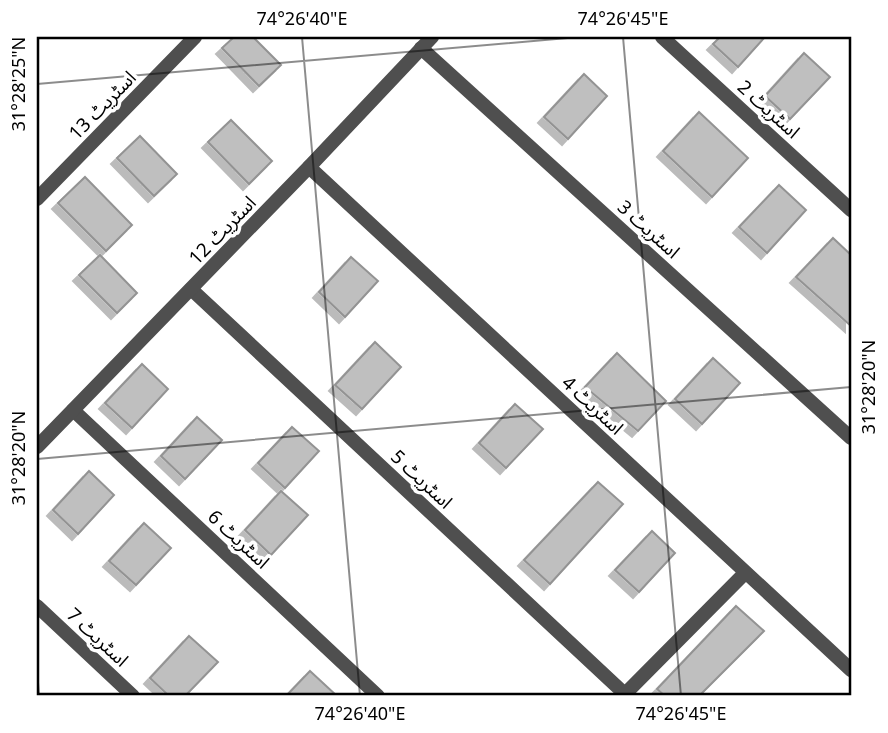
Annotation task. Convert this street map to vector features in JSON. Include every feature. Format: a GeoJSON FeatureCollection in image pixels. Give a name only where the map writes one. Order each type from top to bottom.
{"type":"FeatureCollection","features":[{"type":"Feature","properties":{"kind":"street","name":"اسٹریٹ 13"},"geometry":{"type":"LineString","coordinates":[[37,199],[195,37]]}},
{"type":"Feature","properties":{"kind":"street","name":"اسٹریٹ 12"},"geometry":{"type":"LineString","coordinates":[[37,447],[432,37]]}},
{"type":"Feature","properties":{"kind":"street","name":"اسٹریٹ 2"},"geometry":{"type":"LineString","coordinates":[[662,37],[851,209]]}},
{"type":"Feature","properties":{"kind":"street","name":"اسٹریٹ 3"},"geometry":{"type":"LineString","coordinates":[[421,48],[851,438]]}},
{"type":"Feature","properties":{"kind":"street","name":"اسٹریٹ 4"},"geometry":{"type":"LineString","coordinates":[[309,167],[851,670]]}},
{"type":"Feature","properties":{"kind":"street","name":"اسٹریٹ 5"},"geometry":{"type":"LineString","coordinates":[[191,289],[625,696]]}},
{"type":"Feature","properties":{"kind":"street","name":"اسٹریٹ 6"},"geometry":{"type":"LineString","coordinates":[[73,410],[378,696]]}},
{"type":"Feature","properties":{"kind":"street"},"geometry":{"type":"LineString","coordinates":[[625,696],[746,573]]}},
{"type":"Feature","properties":{"kind":"street","name":"اسٹریٹ 7"},"geometry":{"type":"LineString","coordinates":[[37,606],[133,696]]}},
{"type":"Feature","properties":{"kind":"building"},"geometry":{"type":"Polygon","coordinates":[[[234,37],[253,37],[281,65],[259,86],[222,48],[234,37]]]}},
{"type":"Feature","properties":{"kind":"building"},"geometry":{"type":"Polygon","coordinates":[[[720,37],[765,37],[738,67],[713,44],[720,37]]]}},
{"type":"Feature","properties":{"kind":"building"},"geometry":{"type":"Polygon","coordinates":[[[804,53],[830,77],[790,119],[765,96],[804,53]]]}},
{"type":"Feature","properties":{"kind":"building"},"geometry":{"type":"Polygon","coordinates":[[[584,74],[607,96],[568,139],[544,117],[584,74]]]}},
{"type":"Feature","properties":{"kind":"building"},"geometry":{"type":"Polygon","coordinates":[[[699,112],[748,158],[712,197],[663,151],[699,112]]]}},
{"type":"Feature","properties":{"kind":"building"},"geometry":{"type":"Polygon","coordinates":[[[231,120],[272,161],[249,184],[208,142],[231,120]]]}},
{"type":"Feature","properties":{"kind":"building"},"geometry":{"type":"Polygon","coordinates":[[[140,136],[177,174],[154,196],[117,158],[140,136]]]}},
{"type":"Feature","properties":{"kind":"building"},"geometry":{"type":"Polygon","coordinates":[[[85,177],[132,225],[106,251],[58,203],[85,177]]]}},
{"type":"Feature","properties":{"kind":"building"},"geometry":{"type":"Polygon","coordinates":[[[779,185],[806,210],[767,253],[739,227],[779,185]]]}},
{"type":"Feature","properties":{"kind":"building"},"geometry":{"type":"Polygon","coordinates":[[[833,238],[851,255],[851,326],[796,277],[833,238]]]}},
{"type":"Feature","properties":{"kind":"building"},"geometry":{"type":"Polygon","coordinates":[[[100,255],[137,293],[117,313],[79,275],[100,255]]]}},
{"type":"Feature","properties":{"kind":"building"},"geometry":{"type":"Polygon","coordinates":[[[351,257],[378,281],[345,317],[319,292],[351,257]]]}},
{"type":"Feature","properties":{"kind":"building"},"geometry":{"type":"Polygon","coordinates":[[[375,342],[401,367],[362,409],[335,385],[375,342]]]}},
{"type":"Feature","properties":{"kind":"building"},"geometry":{"type":"Polygon","coordinates":[[[617,353],[666,401],[638,431],[585,387],[617,353]]]}},
{"type":"Feature","properties":{"kind":"building"},"geometry":{"type":"Polygon","coordinates":[[[713,358],[740,383],[702,424],[675,399],[713,358]]]}},
{"type":"Feature","properties":{"kind":"building"},"geometry":{"type":"Polygon","coordinates":[[[142,364],[168,389],[132,428],[105,403],[142,364]]]}},
{"type":"Feature","properties":{"kind":"building"},"geometry":{"type":"Polygon","coordinates":[[[515,404],[543,429],[506,468],[479,443],[515,404]]]}},
{"type":"Feature","properties":{"kind":"building"},"geometry":{"type":"Polygon","coordinates":[[[197,417],[222,440],[185,479],[161,456],[197,417]]]}},
{"type":"Feature","properties":{"kind":"building"},"geometry":{"type":"Polygon","coordinates":[[[292,427],[319,451],[285,488],[258,463],[292,427]]]}},
{"type":"Feature","properties":{"kind":"building"},"geometry":{"type":"Polygon","coordinates":[[[89,471],[114,495],[78,534],[53,510],[89,471]]]}},
{"type":"Feature","properties":{"kind":"building"},"geometry":{"type":"Polygon","coordinates":[[[598,482],[623,504],[550,584],[524,560],[598,482]]]}},
{"type":"Feature","properties":{"kind":"building"},"geometry":{"type":"Polygon","coordinates":[[[281,491],[308,515],[271,555],[245,530],[281,491]]]}},
{"type":"Feature","properties":{"kind":"building"},"geometry":{"type":"Polygon","coordinates":[[[144,523],[171,548],[136,585],[109,561],[144,523]]]}},
{"type":"Feature","properties":{"kind":"building"},"geometry":{"type":"Polygon","coordinates":[[[652,531],[675,553],[639,592],[615,570],[652,531]]]}},
{"type":"Feature","properties":{"kind":"building"},"geometry":{"type":"Polygon","coordinates":[[[736,606],[764,631],[699,696],[665,696],[657,689],[736,606]]]}},
{"type":"Feature","properties":{"kind":"building"},"geometry":{"type":"Polygon","coordinates":[[[189,636],[218,662],[185,696],[169,696],[150,678],[189,636]]]}},
{"type":"Feature","properties":{"kind":"building"},"geometry":{"type":"Polygon","coordinates":[[[310,671],[337,696],[286,696],[310,671]]]}}]}
